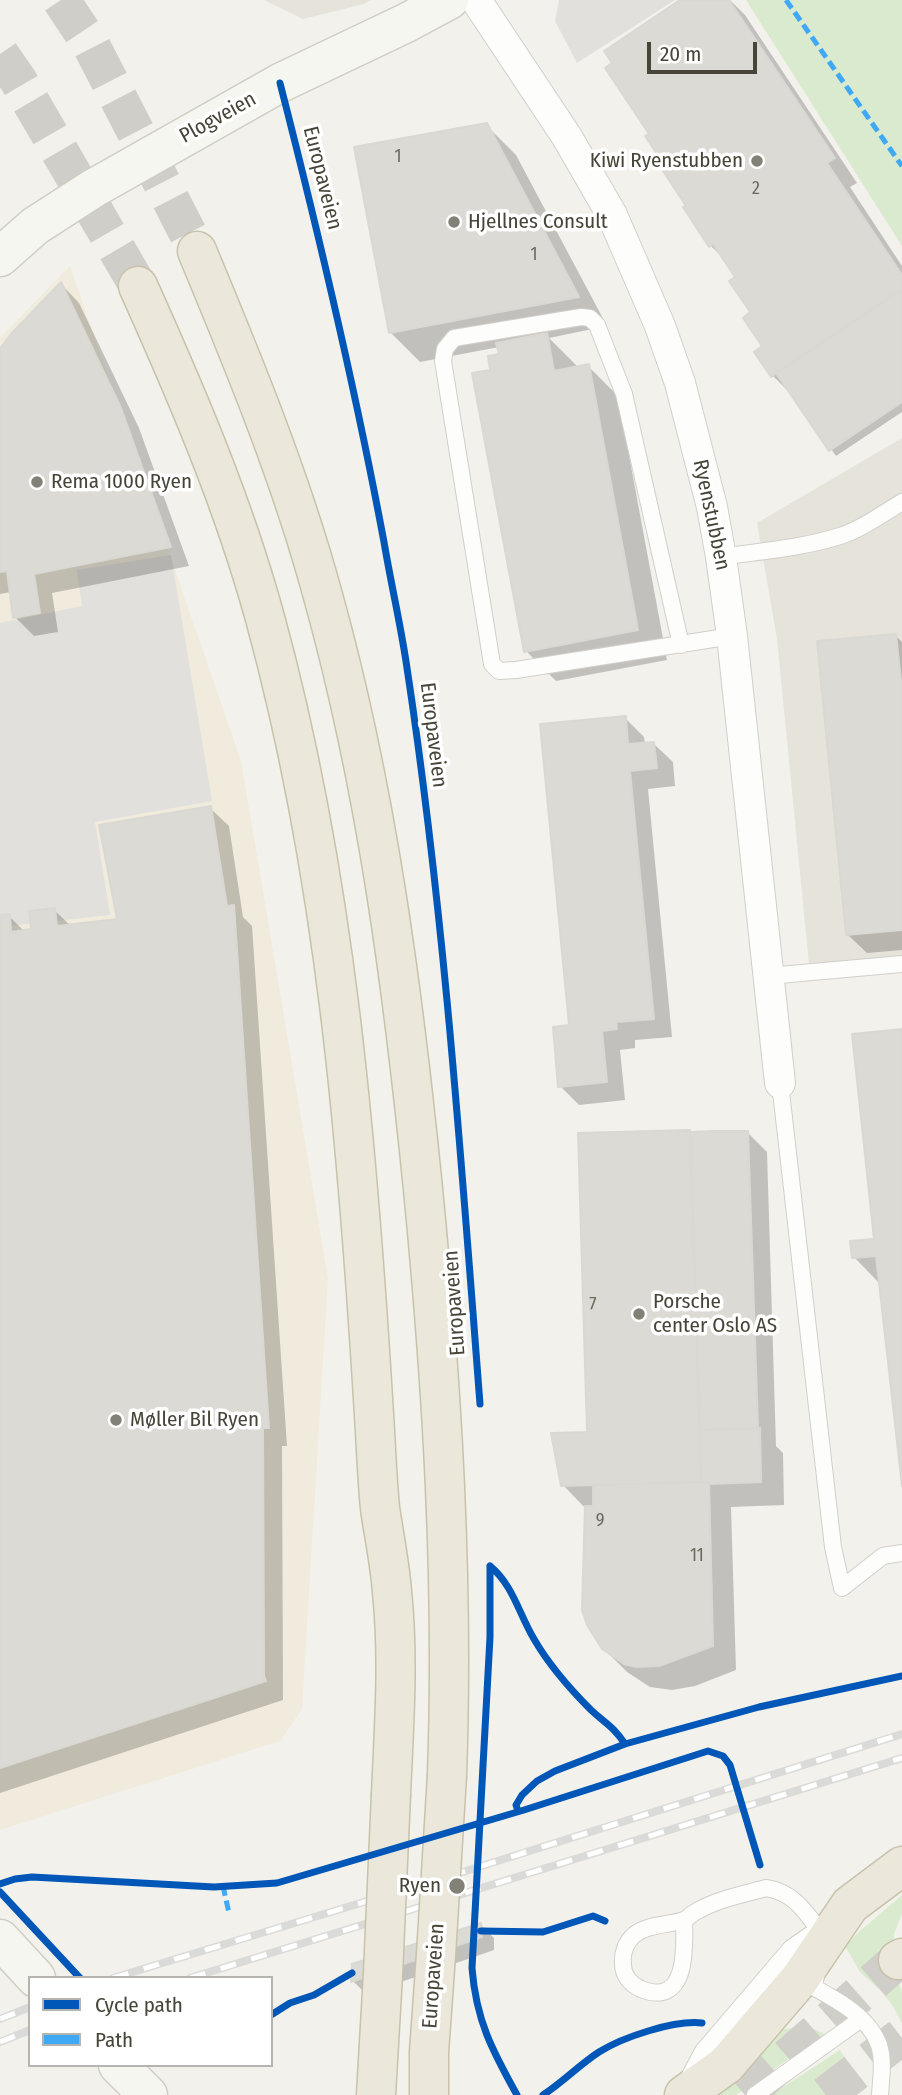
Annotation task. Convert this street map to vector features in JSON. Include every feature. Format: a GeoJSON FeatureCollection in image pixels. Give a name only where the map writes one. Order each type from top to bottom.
{"type":"FeatureCollection","features":[{"type":"Feature","properties":{"kind":"highway","name":"Europaveien"},"geometry":{"type":"LineString","coordinates":[[197,251],[255,393],[323,594],[367,777],[388,895],[413,1087],[432,1274],[443,1430],[449,1653],[447,1775],[429,2052],[429,2095]]}},
{"type":"Feature","properties":{"kind":"highway"},"geometry":{"type":"LineString","coordinates":[[138,286],[215,464],[264,615],[305,787],[325,902],[349,1094],[366,1286],[380,1505],[393,1594],[391,1794],[376,2095]]}},
{"type":"Feature","properties":{"kind":"highway"},"geometry":{"type":"LineString","coordinates":[[682,2095],[726,2065],[799,1980],[823,1935],[850,1905],[902,1866]]}},
{"type":"Feature","properties":{"kind":"street","name":"Plogveien"},"geometry":{"type":"LineString","coordinates":[[0,257],[35,226],[94,188],[280,83],[449,0]]}},
{"type":"Feature","properties":{"kind":"street","name":"Ryenstubben"},"geometry":{"type":"LineString","coordinates":[[477,0],[579,156],[612,215],[637,271],[680,383],[722,557],[780,1083]]}},
{"type":"Feature","properties":{"kind":"street"},"geometry":{"type":"LineString","coordinates":[[0,1939],[35,1976]]}},
{"type":"Feature","properties":{"kind":"lane"},"geometry":{"type":"LineString","coordinates":[[681,645],[624,394],[597,325],[590,318],[581,317],[454,338],[445,349],[443,360],[492,664],[499,671],[516,670],[681,645],[732,636]]}},
{"type":"Feature","properties":{"kind":"lane"},"geometry":{"type":"LineString","coordinates":[[722,557],[841,536],[902,502]]}},
{"type":"Feature","properties":{"kind":"lane"},"geometry":{"type":"LineString","coordinates":[[768,976],[902,964]]}},
{"type":"Feature","properties":{"kind":"lane"},"geometry":{"type":"LineString","coordinates":[[780,1083],[833,1547],[842,1588],[883,1556],[902,1553]]}},
{"type":"Feature","properties":{"kind":"lane"},"geometry":{"type":"LineString","coordinates":[[684,1920],[684,1961],[678,1980],[663,1991],[650,1992],[635,1986],[628,1980],[623,1966],[624,1951],[629,1941],[645,1929],[684,1920],[700,1909],[766,1888],[776,1889],[799,1903],[823,1935],[813,1987],[834,1998],[861,2019],[879,2044],[882,2065],[880,2095]]}},
{"type":"Feature","properties":{"kind":"lane"},"geometry":{"type":"LineString","coordinates":[[755,2095],[861,2019]]}},
{"type":"Feature","properties":{"kind":"shaded area"},"geometry":{"type":"Polygon","coordinates":[[[264,0],[371,0],[303,19],[264,0]]]}},
{"type":"Feature","properties":{"kind":"shaded area"},"geometry":{"type":"Polygon","coordinates":[[[559,0],[675,0],[577,63],[555,21],[559,0]]]}},
{"type":"Feature","properties":{"kind":"shaded area"},"geometry":{"type":"Polygon","coordinates":[[[70,266],[241,761],[328,1278],[302,1709],[280,1741],[0,1830],[0,338],[70,266]]]}},
{"type":"Feature","properties":{"kind":"shaded area"},"geometry":{"type":"Polygon","coordinates":[[[902,438],[902,964],[809,964],[777,639],[757,523],[902,438]]]}},
{"type":"Feature","properties":{"kind":"shaded area"},"geometry":{"type":"Polygon","coordinates":[[[171,555],[212,801],[95,822],[110,915],[0,927],[0,623],[82,606],[77,570],[171,555]]]}},
{"type":"Feature","properties":{"kind":"green space"},"geometry":{"type":"Polygon","coordinates":[[[746,0],[902,0],[902,246],[746,0]]]}},
{"type":"Feature","properties":{"kind":"green space"},"geometry":{"type":"Polygon","coordinates":[[[902,1895],[902,1914],[894,1934],[892,1955],[902,1991],[902,2024],[893,2006],[860,1972],[845,1946],[902,1895]]]}},
{"type":"Feature","properties":{"kind":"green space"},"geometry":{"type":"Polygon","coordinates":[[[807,2026],[825,2034],[736,2095],[714,2095],[770,2031],[807,2026]]]}},
{"type":"Feature","properties":{"kind":"green space"},"geometry":{"type":"Polygon","coordinates":[[[840,2050],[850,2066],[851,2090],[847,2095],[771,2095],[840,2050]]]}},
{"type":"Feature","properties":{"kind":"building"},"geometry":{"type":"Polygon","coordinates":[[[680,0],[729,0],[835,158],[827,163],[902,275],[902,289],[771,377],[754,352],[762,346],[743,318],[750,312],[729,281],[735,277],[713,244],[709,247],[683,207],[686,206],[663,171],[667,169],[645,136],[649,134],[605,68],[612,63],[604,51],[680,0]]]}},
{"type":"Feature","properties":{"kind":"building","name":"Hjellnes Consult"},"geometry":{"type":"Polygon","coordinates":[[[487,123],[579,297],[389,333],[354,147],[487,123]]]}},
{"type":"Feature","properties":{"kind":"building"},"geometry":{"type":"Polygon","coordinates":[[[61,282],[121,408],[171,547],[34,574],[40,613],[13,618],[7,571],[0,572],[0,349],[61,282]]]}},
{"type":"Feature","properties":{"kind":"building"},"geometry":{"type":"Polygon","coordinates":[[[902,289],[902,402],[829,451],[776,373],[902,289]]]}},
{"type":"Feature","properties":{"kind":"building"},"geometry":{"type":"Polygon","coordinates":[[[547,333],[554,371],[589,364],[638,630],[524,652],[472,373],[490,370],[488,356],[499,354],[496,343],[547,333]]]}},
{"type":"Feature","properties":{"kind":"building"},"geometry":{"type":"Polygon","coordinates":[[[896,634],[902,690],[902,930],[846,935],[817,641],[896,634]]]}},
{"type":"Feature","properties":{"kind":"building"},"geometry":{"type":"Polygon","coordinates":[[[626,716],[628,744],[654,742],[657,768],[630,771],[654,1019],[616,1022],[617,1029],[602,1031],[607,1082],[558,1087],[553,1027],[569,1025],[540,724],[626,716]]]}},
{"type":"Feature","properties":{"kind":"building"},"geometry":{"type":"Polygon","coordinates":[[[211,806],[227,906],[234,905],[269,1428],[263,1428],[266,1681],[0,1768],[0,915],[10,914],[11,932],[31,929],[29,911],[55,908],[57,926],[117,919],[99,825],[211,806]]]}},
{"type":"Feature","properties":{"kind":"building"},"geometry":{"type":"Polygon","coordinates":[[[902,1029],[902,1486],[876,1256],[852,1258],[850,1241],[874,1239],[852,1034],[902,1029]]]}},
{"type":"Feature","properties":{"kind":"building"},"geometry":{"type":"Polygon","coordinates":[[[690,1130],[701,1482],[561,1486],[551,1433],[587,1432],[578,1133],[690,1130]]]}},
{"type":"Feature","properties":{"kind":"building"},"geometry":{"type":"Polygon","coordinates":[[[748,1131],[758,1428],[700,1430],[690,1132],[748,1131]]]}},
{"type":"Feature","properties":{"kind":"building"},"geometry":{"type":"Polygon","coordinates":[[[760,1428],[761,1482],[701,1482],[700,1430],[760,1428]]]}},
{"type":"Feature","properties":{"kind":"building"},"geometry":{"type":"Polygon","coordinates":[[[709,1482],[713,1646],[659,1666],[636,1667],[624,1664],[602,1649],[587,1625],[582,1610],[585,1506],[593,1506],[593,1485],[709,1482]]]}},
{"type":"Feature","properties":{"kind":"building"},"geometry":{"type":"Polygon","coordinates":[[[481,1923],[482,1937],[351,1982],[352,1964],[481,1923]]]}},
{"type":"Feature","properties":{"kind":"tunnel"},"geometry":{"type":"LineString","coordinates":[[61,0],[91,45],[197,251]]}},
{"type":"Feature","properties":{"kind":"tunnel"},"geometry":{"type":"LineString","coordinates":[[0,54],[18,80],[138,286]]}},
{"type":"Feature","properties":{"kind":"tunnel"},"geometry":{"type":"LineString","coordinates":[[745,2095],[898,1960]]}},
{"type":"Feature","properties":{"kind":"tunnel"},"geometry":{"type":"LineString","coordinates":[[826,2095],[902,2036]]}},
{"type":"Feature","properties":{"kind":"railway"},"geometry":{"type":"LineString","coordinates":[[120,1976],[902,1734]]}},
{"type":"Feature","properties":{"kind":"railway"},"geometry":{"type":"LineString","coordinates":[[196,1976],[902,1758]]}},
{"type":"Feature","properties":{"kind":"railway"},"geometry":{"type":"LineString","coordinates":[[0,2019],[28,2008]]}},
{"type":"Feature","properties":{"kind":"railway"},"geometry":{"type":"LineString","coordinates":[[0,2042],[28,2031]]}},
{"type":"Feature","properties":{"kind":"marked path"},"geometry":{"type":"LineString","coordinates":[[786,0],[902,166]]}},
{"type":"Feature","properties":{"kind":"marked path"},"geometry":{"type":"LineString","coordinates":[[223,1886],[229,1913]]}},
{"type":"Feature","properties":{"kind":"cycle path"},"geometry":{"type":"LineString","coordinates":[[280,83],[349,369],[407,668],[441,943],[480,1404]]}},
{"type":"Feature","properties":{"kind":"cycle path"},"geometry":{"type":"LineString","coordinates":[[490,1566],[490,1637],[472,1968],[481,2019],[517,2095]]}},
{"type":"Feature","properties":{"kind":"cycle path"},"geometry":{"type":"LineString","coordinates":[[490,1566],[510,1591],[534,1639],[553,1667],[575,1694],[613,1729],[625,1744]]}},
{"type":"Feature","properties":{"kind":"cycle path"},"geometry":{"type":"LineString","coordinates":[[518,1811],[516,1805],[522,1795],[537,1781],[555,1771],[625,1744],[759,1707],[902,1676]]}},
{"type":"Feature","properties":{"kind":"cycle path"},"geometry":{"type":"LineString","coordinates":[[0,1884],[32,1877],[214,1887],[277,1883],[524,1810],[708,1751],[723,1756],[730,1765],[760,1865]]}},
{"type":"Feature","properties":{"kind":"cycle path"},"geometry":{"type":"LineString","coordinates":[[0,1892],[78,1976]]}},
{"type":"Feature","properties":{"kind":"cycle path"},"geometry":{"type":"LineString","coordinates":[[481,1931],[543,1932],[593,1916],[605,1921]]}},
{"type":"Feature","properties":{"kind":"cycle path"},"geometry":{"type":"LineString","coordinates":[[273,2014],[290,2003],[314,1995],[352,1973]]}},
{"type":"Feature","properties":{"kind":"cycle path"},"geometry":{"type":"LineString","coordinates":[[543,2095],[609,2046],[663,2027],[702,2023]]}},
{"type":"Feature","properties":{"kind":"place","name":"Kiwi Ryenstubben"},"geometry":{"type":"Point","coordinates":[757,161]}},
{"type":"Feature","properties":{"kind":"place","name":"Hjellnes Consult"},"geometry":{"type":"Point","coordinates":[454,222]}},
{"type":"Feature","properties":{"kind":"place","name":"Rema 1000 Ryen"},"geometry":{"type":"Point","coordinates":[37,482]}},
{"type":"Feature","properties":{"kind":"place","name":"Porsche center Oslo AS"},"geometry":{"type":"Point","coordinates":[639,1314]}},
{"type":"Feature","properties":{"kind":"place","name":"Møller Bil Ryen"},"geometry":{"type":"Point","coordinates":[116,1420]}},
{"type":"Feature","properties":{"kind":"place","name":"Ryen"},"geometry":{"type":"Point","coordinates":[457,1886]}}]}
